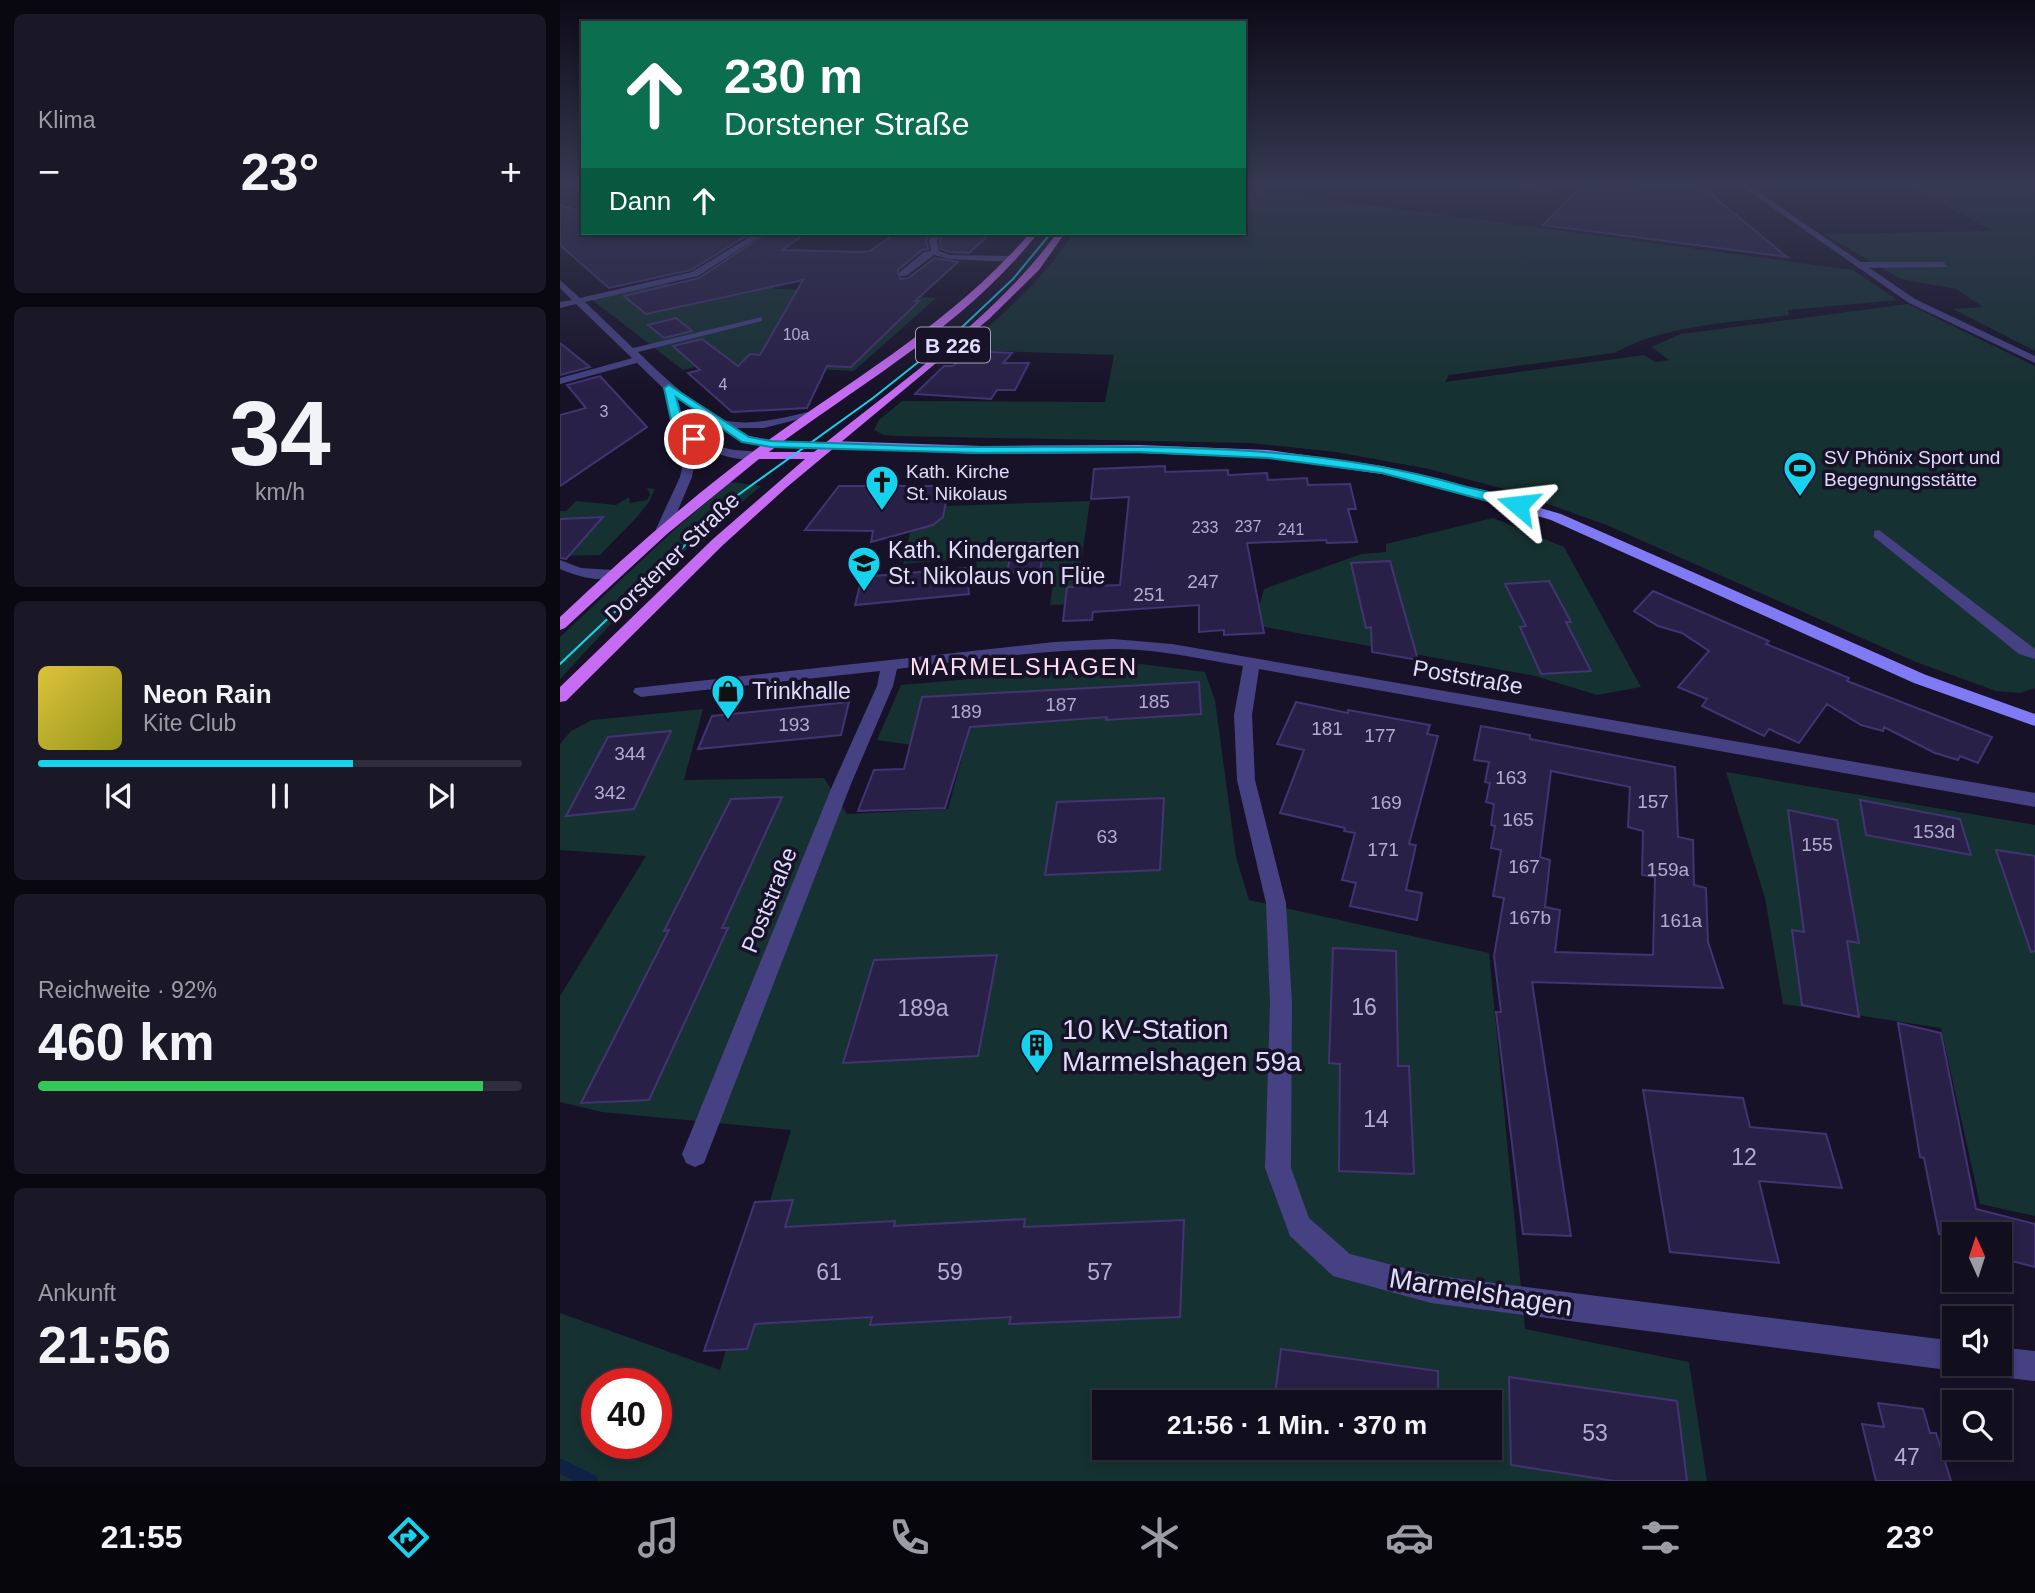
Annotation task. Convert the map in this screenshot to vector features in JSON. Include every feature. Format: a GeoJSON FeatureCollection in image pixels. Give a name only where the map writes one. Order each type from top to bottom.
{"type":"FeatureCollection","features":[{"type":"Feature","properties":{"kind":"main road","name":"Dorstener Straße"},"geometry":{"type":"LineString","coordinates":[[560,625],[663,528],[755,455],[941,324],[985,287],[1017,254]]}},
{"type":"Feature","properties":{"kind":"main road","name":"Dorstener Straße"},"geometry":{"type":"LineString","coordinates":[[560,697],[718,542],[986,317],[1036,268],[1046,254]]}},
{"type":"Feature","properties":{"kind":"main road"},"geometry":{"type":"LineString","coordinates":[[771,444],[825,450]]}},
{"type":"Feature","properties":{"kind":"main road"},"geometry":{"type":"LineString","coordinates":[[755,455],[825,450]]}},
{"type":"Feature","properties":{"kind":"street"},"geometry":{"type":"LineString","coordinates":[[560,305],[695,274],[727,254]]}},
{"type":"Feature","properties":{"kind":"street"},"geometry":{"type":"LineString","coordinates":[[903,274],[928,254]]}},
{"type":"Feature","properties":{"kind":"street"},"geometry":{"type":"LineString","coordinates":[[941,254],[949,257],[1013,259]]}},
{"type":"Feature","properties":{"kind":"street"},"geometry":{"type":"LineString","coordinates":[[1843,254],[1912,301],[2035,360]]}},
{"type":"Feature","properties":{"kind":"street"},"geometry":{"type":"LineString","coordinates":[[1859,265],[1944,265]]}},
{"type":"Feature","properties":{"kind":"street"},"geometry":{"type":"LineString","coordinates":[[560,283],[669,388],[745,439],[771,444]]}},
{"type":"Feature","properties":{"kind":"street"},"geometry":{"type":"LineString","coordinates":[[560,381],[636,355],[759,320]]}},
{"type":"Feature","properties":{"kind":"street"},"geometry":{"type":"LineString","coordinates":[[669,388],[677,420],[694,439],[727,453],[755,455]]}},
{"type":"Feature","properties":{"kind":"street"},"geometry":{"type":"LineString","coordinates":[[720,424],[764,425],[813,414]]}},
{"type":"Feature","properties":{"kind":"street"},"geometry":{"type":"LineString","coordinates":[[663,528],[686,477],[694,439]]}},
{"type":"Feature","properties":{"kind":"street"},"geometry":{"type":"LineString","coordinates":[[825,450],[889,456],[981,450],[1139,449],[1268,454],[1382,470],[1444,484],[1556,517],[1920,679],[2035,720]]}},
{"type":"Feature","properties":{"kind":"street"},"geometry":{"type":"LineString","coordinates":[[1879,534],[2025,651],[2035,654]]}},
{"type":"Feature","properties":{"kind":"street"},"geometry":{"type":"LineString","coordinates":[[560,564],[578,572],[613,574]]}},
{"type":"Feature","properties":{"kind":"street","name":"Poststraße"},"geometry":{"type":"LineString","coordinates":[[641,692],[1054,647],[1113,643],[1172,649],[2035,800]]}},
{"type":"Feature","properties":{"kind":"street","name":"Marmelshagen"},"geometry":{"type":"LineString","coordinates":[[1252,663],[1244,715],[1246,780],[1277,916],[1282,1003],[1278,1168],[1299,1227],[1343,1266],[1430,1289],[1942,1354]]}},
{"type":"Feature","properties":{"kind":"street","name":"Poststraße"},"geometry":{"type":"LineString","coordinates":[[695,1154],[842,784],[885,686],[890,665]]}},
{"type":"Feature","properties":{"kind":"street"},"geometry":{"type":"LineString","coordinates":[[2012,1363],[2035,1366]]}},
{"type":"Feature","properties":{"kind":"green space"},"geometry":{"type":"Polygon","coordinates":[[[1059,254],[1735,254],[1853,270],[1897,300],[1788,310],[1789,315],[1677,330],[1634,343],[1614,353],[1449,375],[1445,382],[1644,355],[1655,362],[1669,360],[1651,347],[1681,334],[1908,304],[2035,366],[2035,688],[2021,693],[1996,691],[1916,662],[1609,526],[1515,492],[1429,469],[1336,452],[1251,443],[898,436],[884,435],[874,430],[879,420],[902,401],[1105,402],[1114,355],[963,350],[1008,309],[1059,254]]]}},
{"type":"Feature","properties":{"kind":"green space"},"geometry":{"type":"Polygon","coordinates":[[[1858,254],[2035,254],[2035,351],[1953,309],[1983,307],[1956,289],[1901,279],[1858,254]]]}},
{"type":"Feature","properties":{"kind":"green space"},"geometry":{"type":"Polygon","coordinates":[[[668,283],[698,303],[766,288],[936,298],[854,371],[708,364],[683,370],[591,299],[668,283]]]}},
{"type":"Feature","properties":{"kind":"green space"},"geometry":{"type":"Polygon","coordinates":[[[730,482],[761,486],[690,546],[636,597],[560,679],[560,637],[674,530],[730,482]]]}},
{"type":"Feature","properties":{"kind":"green space"},"geometry":{"type":"Polygon","coordinates":[[[647,488],[655,489],[649,502],[600,555],[560,556],[560,511],[566,511],[576,501],[616,505],[629,497],[630,503],[647,500],[650,494],[647,488]]]}},
{"type":"Feature","properties":{"kind":"green space"},"geometry":{"type":"Polygon","coordinates":[[[1090,501],[1075,604],[1050,605],[1055,570],[977,575],[976,558],[903,564],[910,532],[946,506],[1090,501]]]}},
{"type":"Feature","properties":{"kind":"green space"},"geometry":{"type":"Polygon","coordinates":[[[1493,518],[1564,547],[1641,687],[1597,695],[1535,676],[1254,625],[1264,589],[1361,554],[1386,552],[1386,544],[1493,518]]]}},
{"type":"Feature","properties":{"kind":"green space"},"geometry":{"type":"Polygon","coordinates":[[[1141,664],[1205,672],[1215,700],[1236,857],[1249,900],[1489,953],[1525,1329],[1689,1362],[1707,1481],[560,1481],[560,1313],[720,1370],[791,1130],[602,1112],[560,1102],[560,996],[646,856],[560,850],[560,744],[571,731],[592,720],[703,709],[684,780],[824,778],[847,814],[948,809],[964,750],[877,740],[901,685],[1141,664]]]}},
{"type":"Feature","properties":{"kind":"green space"},"geometry":{"type":"Polygon","coordinates":[[[1726,772],[2035,825],[2035,1216],[1980,1204],[1941,1028],[1783,1004],[1765,898],[1726,772]]]}},
{"type":"Feature","properties":{"kind":"building"},"geometry":{"type":"Polygon","coordinates":[[[570,254],[717,254],[691,270],[609,288],[570,254]]]}},
{"type":"Feature","properties":{"kind":"building"},"geometry":{"type":"Polygon","coordinates":[[[735,254],[917,254],[898,270],[900,279],[908,278],[935,258],[958,262],[915,301],[919,301],[851,367],[827,366],[807,408],[732,412],[688,373],[700,370],[673,346],[702,339],[738,366],[750,354],[760,355],[803,280],[646,314],[624,296],[699,278],[735,254]]]}},
{"type":"Feature","properties":{"kind":"building"},"geometry":{"type":"Polygon","coordinates":[[[676,318],[692,331],[664,338],[648,325],[676,318]]]}},
{"type":"Feature","properties":{"kind":"building"},"geometry":{"type":"Polygon","coordinates":[[[560,343],[590,367],[560,375],[560,343]]]}},
{"type":"Feature","properties":{"kind":"building"},"geometry":{"type":"Polygon","coordinates":[[[969,351],[1012,353],[1003,363],[1029,363],[1015,390],[997,390],[991,399],[915,394],[944,366],[953,366],[969,351]]]}},
{"type":"Feature","properties":{"kind":"building"},"geometry":{"type":"Polygon","coordinates":[[[600,376],[647,427],[560,486],[560,415],[586,408],[567,385],[600,376]]]}},
{"type":"Feature","properties":{"kind":"building"},"geometry":{"type":"Polygon","coordinates":[[[1165,466],[1165,472],[1228,470],[1228,475],[1267,473],[1268,480],[1307,478],[1308,485],[1350,484],[1356,509],[1348,509],[1357,542],[1327,543],[1326,540],[1247,543],[1264,633],[1224,635],[1224,630],[1199,632],[1199,605],[1093,612],[1092,620],[1063,621],[1067,587],[1120,585],[1129,497],[1091,499],[1094,469],[1165,466]]]}},
{"type":"Feature","properties":{"kind":"building","name":"Kath. Kirche St. Nikolaus"},"geometry":{"type":"Polygon","coordinates":[[[839,486],[949,486],[943,517],[933,525],[871,542],[873,531],[805,530],[839,486]]]}},
{"type":"Feature","properties":{"kind":"building"},"geometry":{"type":"Polygon","coordinates":[[[603,517],[566,559],[560,558],[560,519],[603,517]]]}},
{"type":"Feature","properties":{"kind":"building"},"geometry":{"type":"Polygon","coordinates":[[[1045,542],[1040,571],[1007,573],[1013,543],[1045,542]]]}},
{"type":"Feature","properties":{"kind":"building"},"geometry":{"type":"Polygon","coordinates":[[[1390,561],[1418,660],[1372,652],[1371,627],[1366,628],[1351,563],[1390,561]]]}},
{"type":"Feature","properties":{"kind":"building"},"geometry":{"type":"Polygon","coordinates":[[[966,568],[969,594],[855,605],[862,577],[966,568]]]}},
{"type":"Feature","properties":{"kind":"building"},"geometry":{"type":"Polygon","coordinates":[[[1549,581],[1571,622],[1566,622],[1591,671],[1541,674],[1520,627],[1526,626],[1505,584],[1549,581]]]}},
{"type":"Feature","properties":{"kind":"building"},"geometry":{"type":"Polygon","coordinates":[[[1653,591],[1769,641],[1766,644],[1849,678],[1847,681],[1992,737],[1978,763],[1960,756],[1958,760],[1935,753],[1884,727],[1883,731],[1861,725],[1827,704],[1799,743],[1769,729],[1764,736],[1702,706],[1707,699],[1678,687],[1709,651],[1682,633],[1658,626],[1634,611],[1653,591]]]}},
{"type":"Feature","properties":{"kind":"building"},"geometry":{"type":"Polygon","coordinates":[[[1199,682],[1201,714],[1106,720],[1107,717],[970,727],[945,808],[858,811],[874,770],[904,769],[922,697],[1199,682]]]}},
{"type":"Feature","properties":{"kind":"building"},"geometry":{"type":"Polygon","coordinates":[[[849,702],[841,735],[698,749],[712,716],[849,702]]]}},
{"type":"Feature","properties":{"kind":"building"},"geometry":{"type":"Polygon","coordinates":[[[1296,702],[1430,725],[1427,734],[1438,736],[1409,844],[1416,845],[1406,890],[1422,893],[1417,920],[1350,906],[1356,883],[1342,880],[1355,833],[1344,831],[1345,828],[1280,813],[1304,750],[1277,744],[1296,702]]]}},
{"type":"Feature","properties":{"kind":"building"},"geometry":{"type":"Polygon","coordinates":[[[1481,726],[1530,735],[1530,739],[1675,767],[1678,837],[1693,840],[1694,885],[1706,888],[1708,942],[1723,988],[1532,982],[1571,1236],[1523,1234],[1496,1012],[1501,1012],[1494,956],[1504,898],[1493,896],[1501,850],[1491,848],[1495,826],[1491,825],[1494,804],[1486,802],[1490,783],[1485,782],[1489,762],[1474,760],[1481,726]],[[1551,771],[1540,857],[1550,860],[1545,907],[1560,910],[1555,952],[1653,955],[1655,877],[1642,875],[1643,831],[1628,827],[1630,787],[1551,771]]]}},
{"type":"Feature","properties":{"kind":"building"},"geometry":{"type":"Polygon","coordinates":[[[671,731],[634,809],[566,816],[608,737],[671,731]]]}},
{"type":"Feature","properties":{"kind":"building"},"geometry":{"type":"Polygon","coordinates":[[[782,797],[722,928],[728,928],[649,1100],[581,1103],[669,930],[664,931],[731,799],[782,797]]]}},
{"type":"Feature","properties":{"kind":"building"},"geometry":{"type":"Polygon","coordinates":[[[1164,798],[1160,870],[1045,875],[1057,802],[1164,798]]]}},
{"type":"Feature","properties":{"kind":"building"},"geometry":{"type":"Polygon","coordinates":[[[1860,800],[1960,819],[1971,855],[1866,835],[1860,800]]]}},
{"type":"Feature","properties":{"kind":"building"},"geometry":{"type":"Polygon","coordinates":[[[1788,810],[1837,820],[1859,943],[1847,941],[1859,1017],[1802,1005],[1792,930],[1804,932],[1788,810]]]}},
{"type":"Feature","properties":{"kind":"building"},"geometry":{"type":"Polygon","coordinates":[[[1996,850],[2035,856],[2035,951],[2031,952],[1996,850]]]}},
{"type":"Feature","properties":{"kind":"building"},"geometry":{"type":"Polygon","coordinates":[[[1333,948],[1396,951],[1398,1066],[1409,1066],[1414,1174],[1339,1171],[1340,1064],[1329,1063],[1333,948]]]}},
{"type":"Feature","properties":{"kind":"building"},"geometry":{"type":"Polygon","coordinates":[[[997,955],[978,1056],[843,1063],[874,960],[997,955]]]}},
{"type":"Feature","properties":{"kind":"building"},"geometry":{"type":"Polygon","coordinates":[[[1898,1023],[1941,1033],[1976,1209],[2035,1224],[2035,1267],[2012,1261],[2012,1222],[1942,1222],[1942,1234],[1939,1234],[1924,1158],[1920,1157],[1898,1023]]]}},
{"type":"Feature","properties":{"kind":"building"},"geometry":{"type":"Polygon","coordinates":[[[1643,1090],[1743,1098],[1750,1127],[1826,1134],[1842,1188],[1759,1181],[1779,1263],[1670,1252],[1643,1090]]]}},
{"type":"Feature","properties":{"kind":"building"},"geometry":{"type":"Polygon","coordinates":[[[793,1200],[785,1227],[895,1221],[894,1226],[1025,1219],[1024,1227],[1184,1220],[1180,1317],[1009,1324],[1011,1317],[870,1325],[872,1317],[755,1324],[747,1349],[704,1351],[755,1202],[793,1200]]]}},
{"type":"Feature","properties":{"kind":"building"},"geometry":{"type":"Polygon","coordinates":[[[1281,1349],[1438,1371],[1438,1390],[1276,1390],[1281,1349]]]}},
{"type":"Feature","properties":{"kind":"building"},"geometry":{"type":"Polygon","coordinates":[[[1509,1377],[1677,1401],[1687,1481],[1614,1481],[1511,1465],[1509,1377]]]}},
{"type":"Feature","properties":{"kind":"building"},"geometry":{"type":"Polygon","coordinates":[[[1878,1403],[1923,1409],[1930,1433],[1936,1433],[1942,1460],[1944,1460],[1951,1481],[1876,1481],[1862,1424],[1884,1427],[1878,1403]]]}},
{"type":"Feature","properties":{"kind":"waterway"},"geometry":{"type":"LineString","coordinates":[[560,1466],[591,1481]]}},
{"type":"Feature","properties":{"kind":"tram line"},"geometry":{"type":"LineString","coordinates":[[560,664],[738,495],[873,398],[960,329],[1013,279],[1034,254]]}},
{"type":"Feature","properties":{"kind":"place","name":"SV Phönix Sport und Begegnungsstätte"},"geometry":{"type":"Point","coordinates":[1800,498]}},
{"type":"Feature","properties":{"kind":"place","name":"Kath. Kirche St. Nikolaus"},"geometry":{"type":"Point","coordinates":[882,512]}},
{"type":"Feature","properties":{"kind":"place","name":"Kath. Kindergarten St. Nikolaus von Flüe"},"geometry":{"type":"Point","coordinates":[864,593]}},
{"type":"Feature","properties":{"kind":"place","name":"Trinkhalle"},"geometry":{"type":"Point","coordinates":[728,721]}},
{"type":"Feature","properties":{"kind":"place","name":"10 kV-Station Marmelshagen 59a"},"geometry":{"type":"Point","coordinates":[1037,1075]}},
{"type":"Feature","properties":{"kind":"district","name":"MARMELSHAGEN"},"geometry":{"type":"Point","coordinates":[1024,666]}},
{"type":"Feature","properties":{"kind":"route"},"geometry":{"type":"LineString","coordinates":[[694,439],[677,420],[669,388],[745,439],[771,444],[981,450],[1139,449],[1268,454],[1382,470],[1518,505]]}}]}
